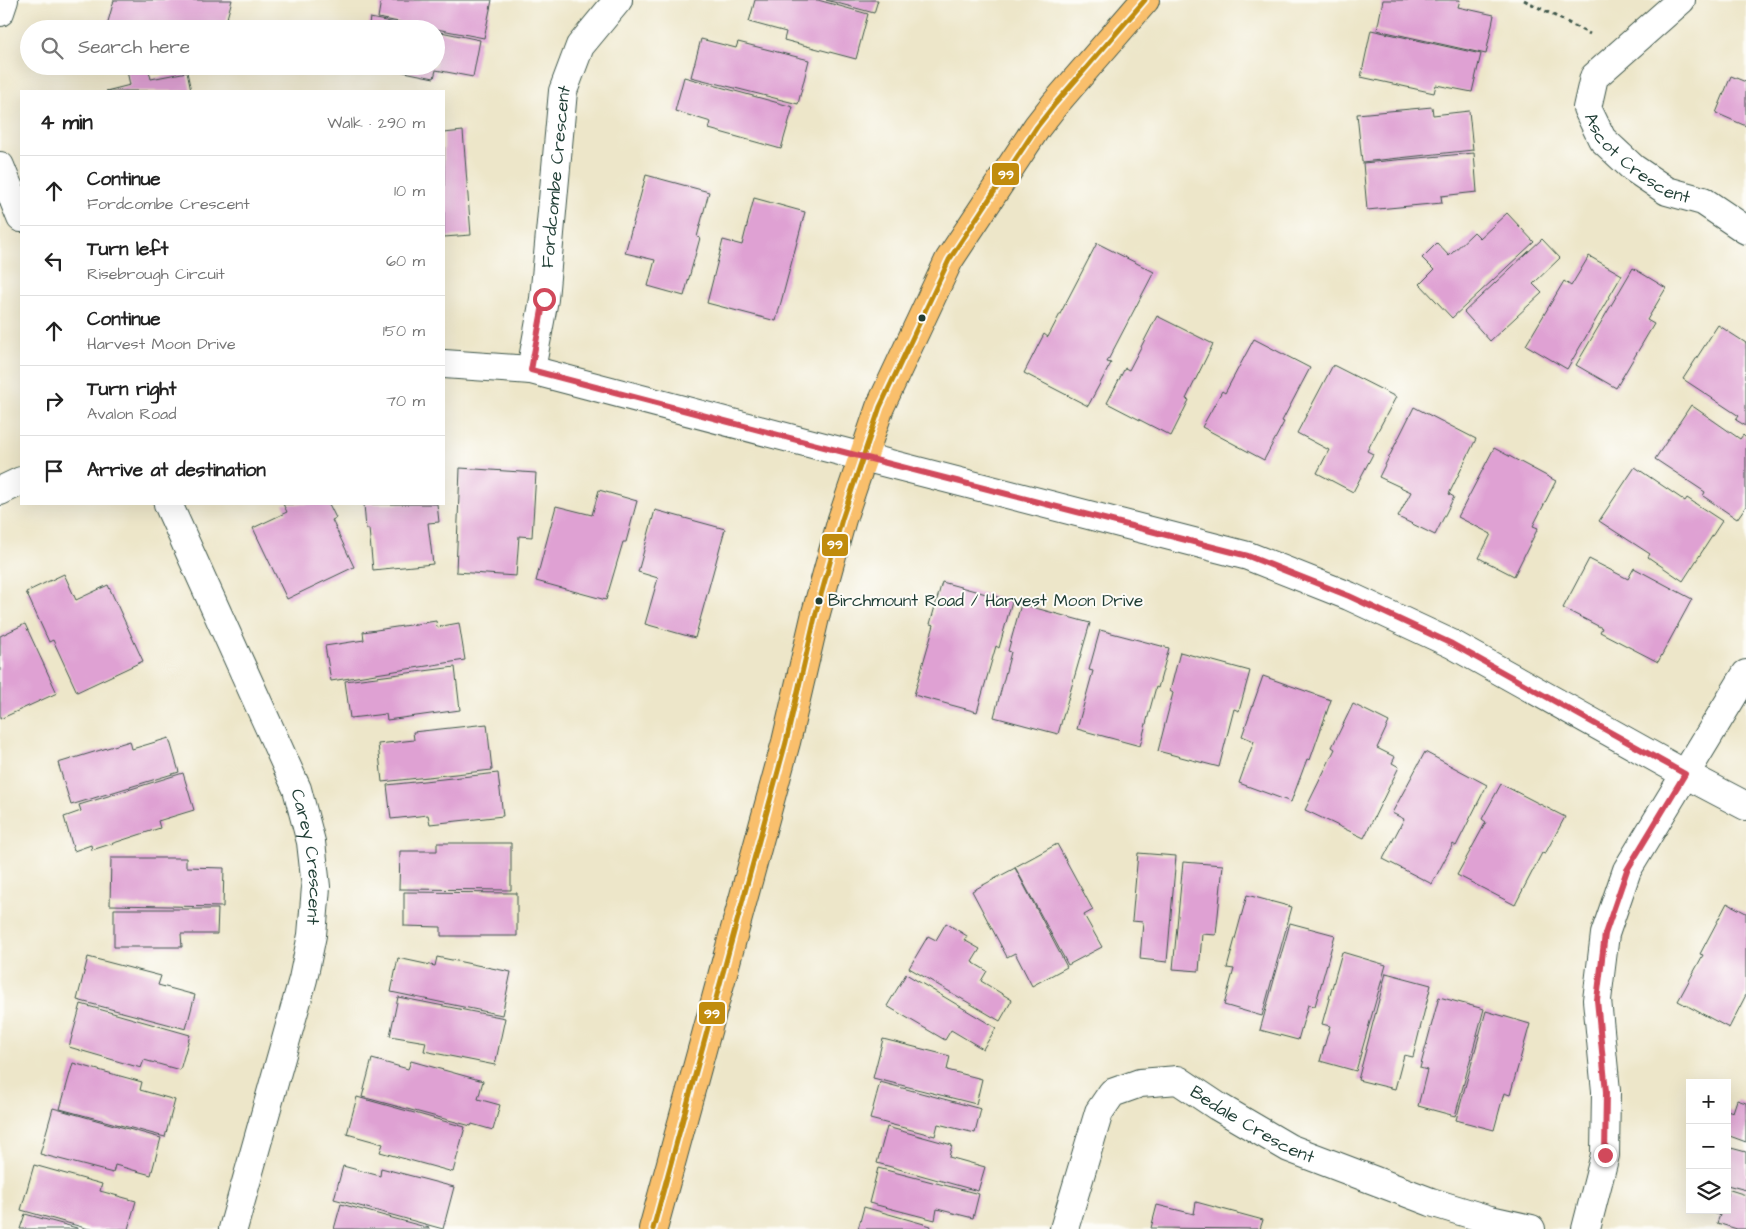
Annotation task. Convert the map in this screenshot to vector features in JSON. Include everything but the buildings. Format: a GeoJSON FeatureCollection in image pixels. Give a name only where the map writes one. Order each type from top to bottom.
{"type":"FeatureCollection","features":[{"type":"Feature","properties":{"kind":"main road"},"geometry":{"type":"LineString","coordinates":[[653,1229],[786,742],[829,566],[862,456],[880,407],[949,260],[1055,104],[1145,0]]}},
{"type":"Feature","properties":{"kind":"street"},"geometry":{"type":"LineString","coordinates":[[0,12],[4,0]]}},
{"type":"Feature","properties":{"kind":"street","name":"Fordcombe Crescent"},"geometry":{"type":"LineString","coordinates":[[531,370],[544,299],[563,91],[580,46],[618,0]]}},
{"type":"Feature","properties":{"kind":"street","name":"Ascot Crescent"},"geometry":{"type":"LineString","coordinates":[[1681,0],[1622,50],[1594,77],[1587,108],[1602,140],[1633,168],[1667,191],[1703,201],[1746,230]]}},
{"type":"Feature","properties":{"kind":"street"},"geometry":{"type":"LineString","coordinates":[[0,166],[20,216]]}},
{"type":"Feature","properties":{"kind":"street"},"geometry":{"type":"LineString","coordinates":[[445,364],[531,370],[1248,556],[1349,596],[1452,644],[1746,806]]}},
{"type":"Feature","properties":{"kind":"street"},"geometry":{"type":"LineString","coordinates":[[0,491],[20,481]]}},
{"type":"Feature","properties":{"kind":"street","name":"Carey Crescent"},"geometry":{"type":"LineString","coordinates":[[168,505],[297,789],[311,842],[316,887],[312,935],[303,979],[233,1229]]}},
{"type":"Feature","properties":{"kind":"street"},"geometry":{"type":"LineString","coordinates":[[1586,1229],[1605,1155],[1606,1092],[1597,1000],[1605,934],[1627,870],[1746,674]]}},
{"type":"Feature","properties":{"kind":"street","name":"Bedale Crescent"},"geometry":{"type":"LineString","coordinates":[[1064,1229],[1099,1112],[1112,1092],[1140,1083],[1178,1080],[1217,1106],[1288,1148],[1431,1202],[1490,1220],[1531,1229]]}},
{"type":"Feature","properties":{"kind":"path"},"geometry":{"type":"LineString","coordinates":[[1524,0],[1622,50]]}},
{"type":"Feature","properties":{"kind":"transit line","name":"99"},"geometry":{"type":"LineString","coordinates":[[653,1229],[786,742],[816,613],[842,519],[880,407],[949,260],[1037,127],[1145,0]]}},
{"type":"Feature","properties":{"kind":"place","name":"Birchmount Road / Harvest Moon Drive"},"geometry":{"type":"Point","coordinates":[819,601]}},
{"type":"Feature","properties":{"kind":"route"},"geometry":{"type":"LineString","coordinates":[[544,299],[531,370],[1248,556],[1349,596],[1452,644],[1685,774],[1627,870],[1605,934],[1597,1000],[1606,1092],[1605,1155]]}}]}
